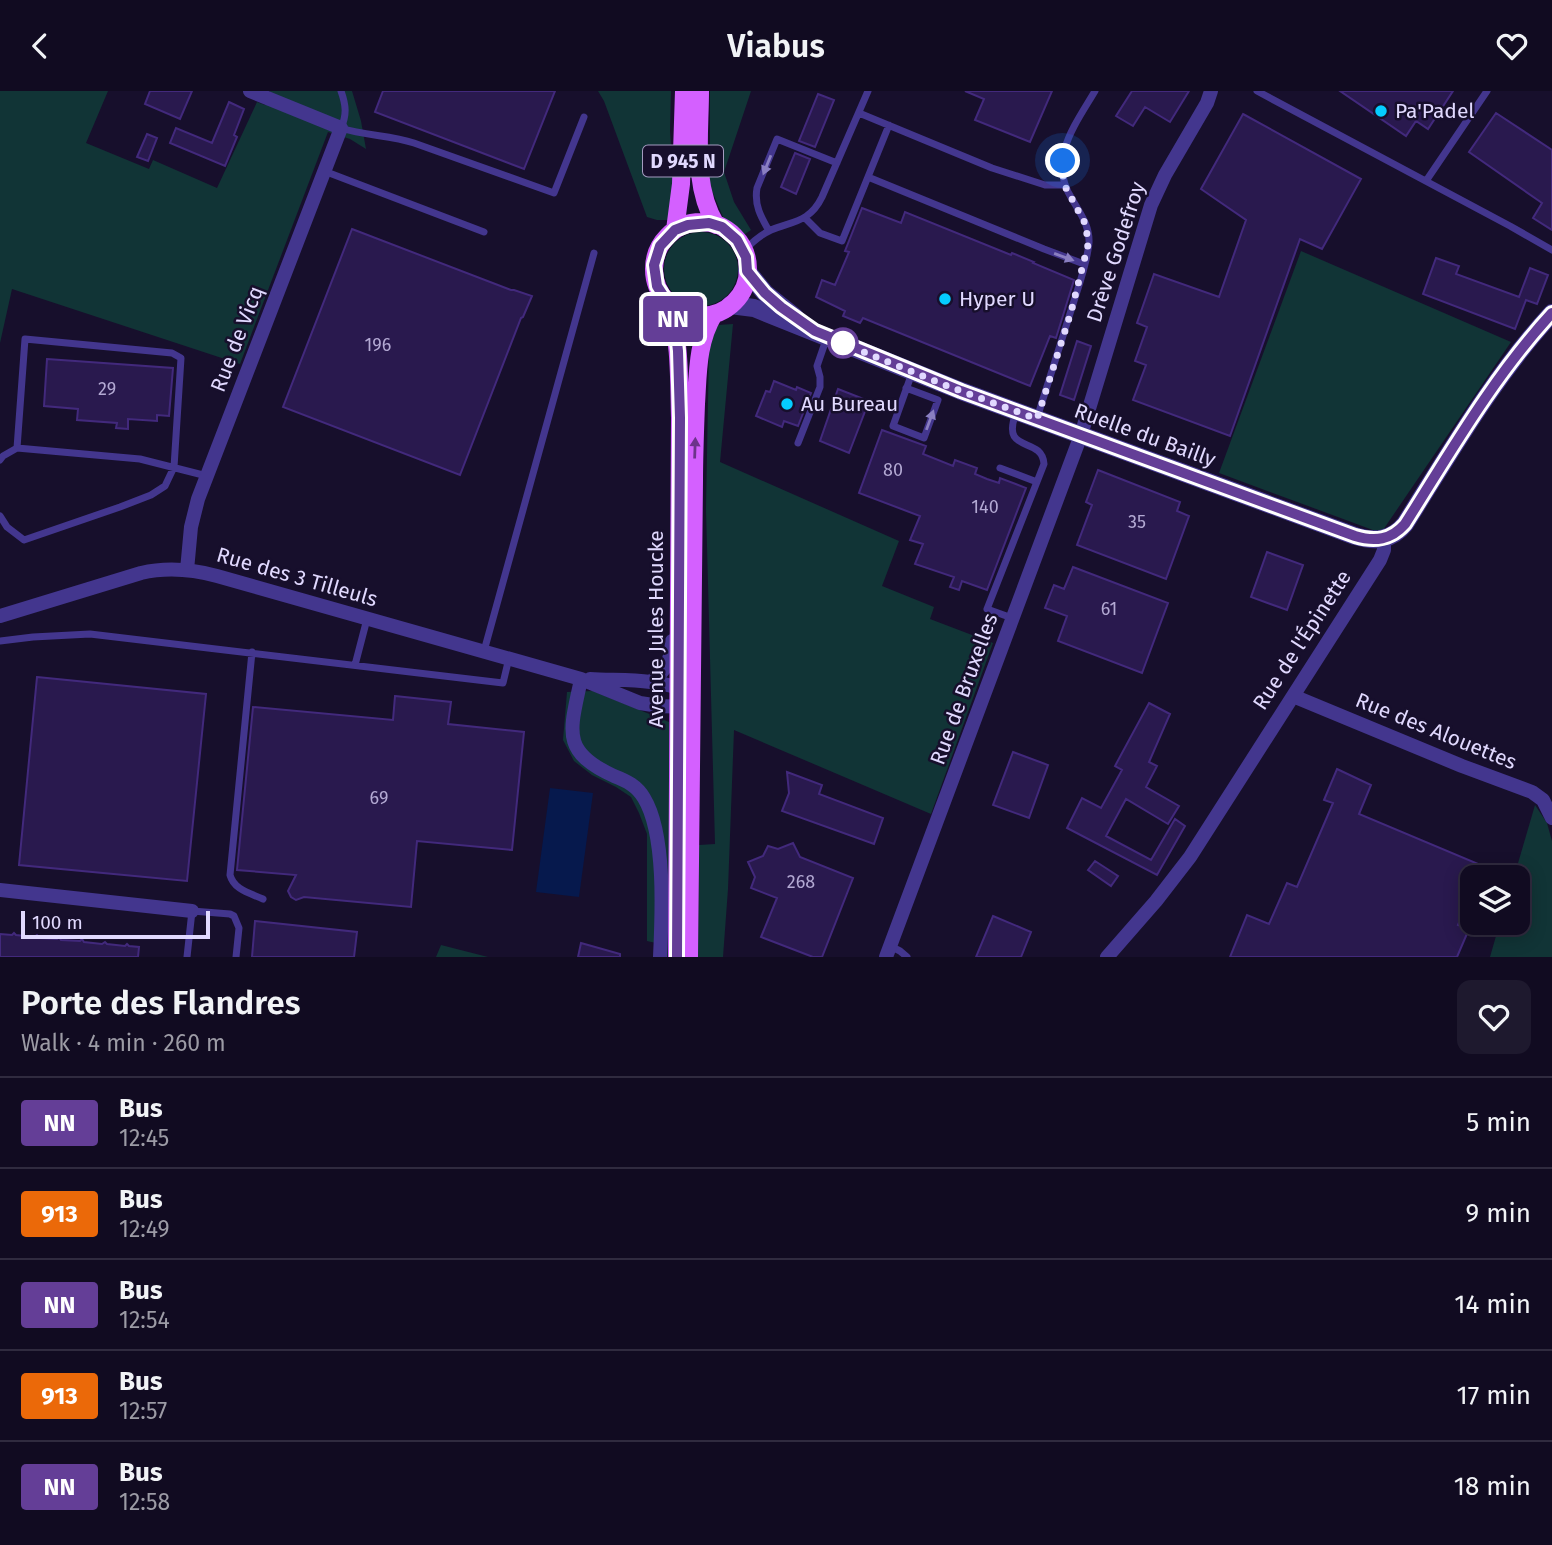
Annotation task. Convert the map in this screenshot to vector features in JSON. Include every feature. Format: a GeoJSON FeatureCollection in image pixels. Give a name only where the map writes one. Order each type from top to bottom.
{"type":"FeatureCollection","features":[{"type":"Feature","properties":{"kind":"main road","name":"D 945 N"},"geometry":{"type":"LineString","coordinates":[[675,230],[681,184],[684,91]]}},
{"type":"Feature","properties":{"kind":"main road","name":"D 945 N"},"geometry":{"type":"LineString","coordinates":[[700,91],[701,183],[707,209],[716,225]]}},
{"type":"Feature","properties":{"kind":"main road"},"geometry":{"type":"LineString","coordinates":[[695,223],[716,225],[732,235],[744,251],[747,271],[744,287],[730,305],[714,314],[690,315],[668,303],[657,286],[654,265],[660,246],[675,230],[695,223]]}},
{"type":"Feature","properties":{"kind":"main road","name":"Avenue Jules Houcke"},"geometry":{"type":"LineString","coordinates":[[668,303],[675,326],[679,367],[679,584],[685,699],[689,957]]}},
{"type":"Feature","properties":{"kind":"main road","name":"Avenue Jules Houcke"},"geometry":{"type":"LineString","coordinates":[[677,957],[697,381],[703,337],[714,314]]}},
{"type":"Feature","properties":{"kind":"street"},"geometry":{"type":"LineString","coordinates":[[250,91],[341,128]]}},
{"type":"Feature","properties":{"kind":"street","name":"Drève Godefroy"},"geometry":{"type":"LineString","coordinates":[[1081,435],[1151,205],[1211,91]]}},
{"type":"Feature","properties":{"kind":"street","name":"Rue de Vicq"},"geometry":{"type":"LineString","coordinates":[[187,569],[192,519],[207,476],[341,128]]}},
{"type":"Feature","properties":{"kind":"street","name":"Ruelle du Bailly"},"geometry":{"type":"LineString","coordinates":[[747,271],[771,299],[821,334]]}},
{"type":"Feature","properties":{"kind":"street","name":"Ruelle du Bailly"},"geometry":{"type":"LineString","coordinates":[[730,305],[754,308],[821,334],[909,380],[1037,419],[1355,536],[1384,539]]}},
{"type":"Feature","properties":{"kind":"street","name":"Rue de l'Épinette"},"geometry":{"type":"LineString","coordinates":[[1107,957],[1181,869],[1380,560],[1384,539],[1395,534],[1405,524],[1498,378],[1552,313]]}},
{"type":"Feature","properties":{"kind":"street","name":"Rue de Bruxelles"},"geometry":{"type":"LineString","coordinates":[[888,952],[1081,435]]}},
{"type":"Feature","properties":{"kind":"street","name":"Rue des 3 Tilleuls"},"geometry":{"type":"LineString","coordinates":[[0,616],[141,573],[187,569],[581,679],[640,703],[685,699]]}},
{"type":"Feature","properties":{"kind":"street"},"geometry":{"type":"LineString","coordinates":[[650,682],[664,672],[669,661],[679,584]]}},
{"type":"Feature","properties":{"kind":"street"},"geometry":{"type":"LineString","coordinates":[[581,679],[572,723],[578,750],[598,768],[635,786],[644,797],[653,820],[661,895],[660,957]]}},
{"type":"Feature","properties":{"kind":"street","name":"Rue des 3 Tilleuls"},"geometry":{"type":"LineString","coordinates":[[581,679],[650,682],[685,699]]}},
{"type":"Feature","properties":{"kind":"street","name":"Rue des Alouettes"},"geometry":{"type":"LineString","coordinates":[[1293,697],[1532,792],[1543,800],[1552,818]]}},
{"type":"Feature","properties":{"kind":"street"},"geometry":{"type":"LineString","coordinates":[[0,890],[192,911]]}},
{"type":"Feature","properties":{"kind":"lane"},"geometry":{"type":"LineString","coordinates":[[341,91],[346,107],[341,128],[357,134],[396,138],[414,143],[554,194],[584,117]]}},
{"type":"Feature","properties":{"kind":"lane"},"geometry":{"type":"LineString","coordinates":[[744,251],[769,231],[805,218],[818,204],[868,91]]}},
{"type":"Feature","properties":{"kind":"lane"},"geometry":{"type":"LineString","coordinates":[[1037,419],[1088,245],[1084,219],[1066,188],[1064,147],[1096,91]]}},
{"type":"Feature","properties":{"kind":"lane"},"geometry":{"type":"LineString","coordinates":[[1258,91],[1552,250]]}},
{"type":"Feature","properties":{"kind":"lane"},"geometry":{"type":"LineString","coordinates":[[1426,181],[1486,91]]}},
{"type":"Feature","properties":{"kind":"lane"},"geometry":{"type":"LineString","coordinates":[[859,113],[992,168],[1045,185],[1066,188]]}},
{"type":"Feature","properties":{"kind":"lane"},"geometry":{"type":"LineString","coordinates":[[805,218],[820,233],[842,241],[889,125]]}},
{"type":"Feature","properties":{"kind":"lane"},"geometry":{"type":"LineString","coordinates":[[769,231],[758,208],[756,195],[778,139],[837,163]]}},
{"type":"Feature","properties":{"kind":"lane"},"geometry":{"type":"LineString","coordinates":[[324,171],[485,232]]}},
{"type":"Feature","properties":{"kind":"lane"},"geometry":{"type":"LineString","coordinates":[[868,177],[1084,264]]}},
{"type":"Feature","properties":{"kind":"lane"},"geometry":{"type":"LineString","coordinates":[[484,651],[594,253]]}},
{"type":"Feature","properties":{"kind":"lane"},"geometry":{"type":"LineString","coordinates":[[798,443],[820,387],[817,366],[821,334]]}},
{"type":"Feature","properties":{"kind":"lane"},"geometry":{"type":"LineString","coordinates":[[0,516],[7,527],[24,540],[120,507],[151,495],[165,486],[174,467],[181,358],[172,353],[25,339],[17,448]]}},
{"type":"Feature","properties":{"kind":"lane"},"geometry":{"type":"LineString","coordinates":[[909,380],[938,400],[924,437],[892,426],[909,380]]}},
{"type":"Feature","properties":{"kind":"lane"},"geometry":{"type":"LineString","coordinates":[[1012,618],[987,609],[1044,464],[1043,455],[1037,449],[1020,443],[1013,435],[1016,412]]}},
{"type":"Feature","properties":{"kind":"lane"},"geometry":{"type":"LineString","coordinates":[[0,460],[17,448],[140,459],[207,476]]}},
{"type":"Feature","properties":{"kind":"lane"},"geometry":{"type":"LineString","coordinates":[[1000,468],[1037,482]]}},
{"type":"Feature","properties":{"kind":"lane"},"geometry":{"type":"LineString","coordinates":[[355,665],[367,618]]}},
{"type":"Feature","properties":{"kind":"lane"},"geometry":{"type":"LineString","coordinates":[[0,641],[90,634],[503,683],[510,658]]}},
{"type":"Feature","properties":{"kind":"lane"},"geometry":{"type":"LineString","coordinates":[[252,652],[230,874],[236,887],[263,899]]}},
{"type":"Feature","properties":{"kind":"lane"},"geometry":{"type":"LineString","coordinates":[[187,957],[192,911],[234,916],[239,928],[236,957]]}},
{"type":"Feature","properties":{"kind":"lane"},"geometry":{"type":"LineString","coordinates":[[888,952],[900,951],[906,957]]}},
{"type":"Feature","properties":{"kind":"green space"},"geometry":{"type":"Polygon","coordinates":[[[0,91],[108,91],[86,143],[149,169],[153,160],[217,188],[257,102],[265,105],[270,91],[352,91],[366,149],[350,139],[328,132],[240,364],[12,289],[0,343],[0,91]]]}},
{"type":"Feature","properties":{"kind":"green space"},"geometry":{"type":"Polygon","coordinates":[[[598,91],[671,91],[670,131],[674,188],[671,220],[647,217],[598,91]]]}},
{"type":"Feature","properties":{"kind":"green space"},"geometry":{"type":"Polygon","coordinates":[[[710,91],[751,91],[724,172],[734,202],[751,230],[742,236],[723,217],[710,186],[710,91]]]}},
{"type":"Feature","properties":{"kind":"green space"},"geometry":{"type":"Polygon","coordinates":[[[701,232],[715,235],[727,243],[735,255],[738,269],[735,283],[727,295],[715,303],[701,306],[687,303],[675,295],[667,283],[664,269],[667,255],[675,243],[687,235],[701,232]]]}},
{"type":"Feature","properties":{"kind":"green space"},"geometry":{"type":"Polygon","coordinates":[[[1301,251],[1511,342],[1381,533],[1219,473],[1301,251]]]}},
{"type":"Feature","properties":{"kind":"green space"},"geometry":{"type":"Polygon","coordinates":[[[733,324],[720,462],[899,541],[882,586],[934,607],[930,619],[993,643],[931,814],[734,730],[723,957],[698,957],[699,845],[715,844],[706,509],[709,346],[718,325],[733,324]]]}},
{"type":"Feature","properties":{"kind":"green space"},"geometry":{"type":"Polygon","coordinates":[[[593,691],[669,722],[670,957],[665,957],[665,945],[647,941],[647,834],[639,813],[631,797],[592,775],[574,761],[563,740],[567,692],[593,691]]]}},
{"type":"Feature","properties":{"kind":"green space"},"geometry":{"type":"Polygon","coordinates":[[[1535,805],[1547,823],[1552,841],[1552,957],[1490,957],[1496,935],[1530,935],[1530,865],[1518,865],[1535,805]]]}},
{"type":"Feature","properties":{"kind":"green space"},"geometry":{"type":"Polygon","coordinates":[[[441,945],[488,957],[436,957],[441,945]]]}},
{"type":"Feature","properties":{"kind":"water"},"geometry":{"type":"Polygon","coordinates":[[[550,788],[593,793],[579,897],[536,892],[550,788]]]}},
{"type":"Feature","properties":{"kind":"building"},"geometry":{"type":"Polygon","coordinates":[[[150,91],[192,91],[180,119],[145,104],[150,91]]]}},
{"type":"Feature","properties":{"kind":"building"},"geometry":{"type":"Polygon","coordinates":[[[383,91],[555,91],[524,169],[375,112],[383,91]]]}},
{"type":"Feature","properties":{"kind":"building"},"geometry":{"type":"Polygon","coordinates":[[[965,91],[1052,91],[1030,142],[975,120],[984,99],[965,91]]]}},
{"type":"Feature","properties":{"kind":"building"},"geometry":{"type":"Polygon","coordinates":[[[1132,91],[1189,91],[1170,122],[1145,107],[1133,126],[1116,116],[1132,91]]]}},
{"type":"Feature","properties":{"kind":"building"},"geometry":{"type":"Polygon","coordinates":[[[1340,91],[1453,91],[1428,129],[1416,121],[1406,136],[1340,91]]]}},
{"type":"Feature","properties":{"kind":"building"},"geometry":{"type":"Polygon","coordinates":[[[818,94],[834,100],[815,147],[799,141],[818,94]]]}},
{"type":"Feature","properties":{"kind":"building"},"geometry":{"type":"Polygon","coordinates":[[[229,102],[244,109],[234,135],[237,137],[225,166],[170,143],[176,128],[212,143],[229,102]]]}},
{"type":"Feature","properties":{"kind":"building"},"geometry":{"type":"Polygon","coordinates":[[[1496,113],[1552,150],[1552,230],[1533,218],[1542,203],[1469,152],[1496,113]]]}},
{"type":"Feature","properties":{"kind":"building"},"geometry":{"type":"Polygon","coordinates":[[[1243,114],[1361,179],[1322,249],[1300,239],[1230,436],[1133,400],[1146,365],[1135,361],[1147,327],[1137,323],[1154,274],[1219,297],[1246,220],[1201,189],[1243,114]]]}},
{"type":"Feature","properties":{"kind":"building"},"geometry":{"type":"Polygon","coordinates":[[[147,134],[157,138],[148,161],[137,157],[147,134]]]}},
{"type":"Feature","properties":{"kind":"building"},"geometry":{"type":"Polygon","coordinates":[[[795,153],[810,159],[796,194],[781,187],[795,153]]]}},
{"type":"Feature","properties":{"kind":"building","name":"Hyper U"},"geometry":{"type":"Polygon","coordinates":[[[862,208],[901,223],[905,212],[1074,280],[1056,338],[1050,336],[1030,386],[863,318],[860,323],[843,316],[845,311],[816,297],[822,280],[835,285],[849,252],[845,251],[862,208]]]}},
{"type":"Feature","properties":{"kind":"building"},"geometry":{"type":"Polygon","coordinates":[[[352,229],[532,296],[460,475],[283,407],[352,229]]]}},
{"type":"Feature","properties":{"kind":"building"},"geometry":{"type":"Polygon","coordinates":[[[1436,258],[1459,266],[1456,274],[1519,297],[1530,268],[1548,275],[1537,304],[1526,300],[1515,329],[1423,294],[1436,258]]]}},
{"type":"Feature","properties":{"kind":"building"},"geometry":{"type":"Polygon","coordinates":[[[1077,341],[1091,346],[1074,400],[1060,395],[1077,341]]]}},
{"type":"Feature","properties":{"kind":"building"},"geometry":{"type":"Polygon","coordinates":[[[47,359],[173,368],[169,416],[157,415],[157,421],[128,419],[128,429],[116,428],[117,423],[77,420],[78,409],[44,406],[47,359]]]}},
{"type":"Feature","properties":{"kind":"building","name":"Au Bureau"},"geometry":{"type":"Polygon","coordinates":[[[774,381],[811,393],[798,426],[784,421],[782,427],[756,416],[766,391],[770,392],[774,381]]]}},
{"type":"Feature","properties":{"kind":"building"},"geometry":{"type":"Polygon","coordinates":[[[838,389],[869,401],[849,453],[820,441],[838,389]]]}},
{"type":"Feature","properties":{"kind":"building"},"geometry":{"type":"Polygon","coordinates":[[[882,430],[926,446],[923,454],[953,466],[955,460],[977,468],[975,474],[987,479],[999,483],[1000,478],[1026,488],[987,590],[962,581],[959,590],[950,587],[954,577],[915,564],[923,544],[910,540],[920,516],[859,493],[882,430]]]}},
{"type":"Feature","properties":{"kind":"building"},"geometry":{"type":"Polygon","coordinates":[[[1098,470],[1180,502],[1177,511],[1189,516],[1166,579],[1077,545],[1092,505],[1086,502],[1098,470]]]}},
{"type":"Feature","properties":{"kind":"building"},"geometry":{"type":"Polygon","coordinates":[[[1267,552],[1303,565],[1287,610],[1251,597],[1267,552]]]}},
{"type":"Feature","properties":{"kind":"building"},"geometry":{"type":"Polygon","coordinates":[[[1073,567],[1168,603],[1142,673],[1058,641],[1067,616],[1045,608],[1054,585],[1064,589],[1073,567]]]}},
{"type":"Feature","properties":{"kind":"building"},"geometry":{"type":"Polygon","coordinates":[[[37,677],[206,694],[187,881],[19,865],[37,677]]]}},
{"type":"Feature","properties":{"kind":"building"},"geometry":{"type":"Polygon","coordinates":[[[395,696],[451,702],[448,724],[524,732],[512,850],[417,841],[411,907],[304,897],[296,900],[288,891],[296,875],[237,870],[253,707],[393,720],[395,696]]]}},
{"type":"Feature","properties":{"kind":"building"},"geometry":{"type":"Polygon","coordinates":[[[1149,703],[1170,714],[1149,762],[1157,766],[1146,787],[1179,806],[1168,824],[1126,799],[1106,836],[1151,860],[1175,819],[1185,826],[1157,875],[1067,828],[1082,798],[1101,808],[1122,770],[1115,766],[1149,703]]]}},
{"type":"Feature","properties":{"kind":"building"},"geometry":{"type":"Polygon","coordinates":[[[1013,752],[1048,765],[1029,818],[993,805],[1013,752]]]}},
{"type":"Feature","properties":{"kind":"building"},"geometry":{"type":"Polygon","coordinates":[[[1337,769],[1371,785],[1359,814],[1481,865],[1460,865],[1458,925],[1460,935],[1466,935],[1457,957],[1230,957],[1247,915],[1269,924],[1287,883],[1297,887],[1333,803],[1324,800],[1337,769]]]}},
{"type":"Feature","properties":{"kind":"building"},"geometry":{"type":"Polygon","coordinates":[[[787,772],[822,785],[819,794],[883,818],[874,844],[782,811],[789,793],[787,772]]]}},
{"type":"Feature","properties":{"kind":"building"},"geometry":{"type":"Polygon","coordinates":[[[793,843],[800,857],[853,878],[822,957],[813,957],[761,937],[777,898],[751,888],[755,877],[748,862],[763,856],[768,846],[778,849],[793,843]]]}},
{"type":"Feature","properties":{"kind":"building"},"geometry":{"type":"Polygon","coordinates":[[[1095,861],[1118,876],[1111,886],[1088,870],[1095,861]]]}},
{"type":"Feature","properties":{"kind":"building"},"geometry":{"type":"Polygon","coordinates":[[[993,916],[1031,932],[1021,957],[976,957],[993,916]]]}},
{"type":"Feature","properties":{"kind":"building"},"geometry":{"type":"Polygon","coordinates":[[[255,921],[357,932],[354,957],[252,957],[255,921]]]}},
{"type":"Feature","properties":{"kind":"building"},"geometry":{"type":"Polygon","coordinates":[[[14,933],[34,937],[37,935],[40,938],[59,937],[61,940],[82,939],[84,942],[102,944],[127,944],[139,947],[138,957],[0,957],[0,934],[14,933]]]}},
{"type":"Feature","properties":{"kind":"building"},"geometry":{"type":"Polygon","coordinates":[[[581,943],[620,954],[620,957],[578,957],[581,943]]]}},
{"type":"Feature","properties":{"kind":"bus line","name":"NN"},"geometry":{"type":"LineString","coordinates":[[677,957],[679,367],[673,317],[657,286],[654,272],[655,258],[660,246],[675,230],[695,223],[709,223],[727,231],[741,245],[746,257],[747,271],[765,293],[815,331],[1016,412],[1355,536],[1373,540],[1390,537],[1405,524],[1498,378],[1552,313]]}},
{"type":"Feature","properties":{"kind":"place","name":"Pa'Padel"},"geometry":{"type":"Point","coordinates":[1381,111]}},
{"type":"Feature","properties":{"kind":"place","name":"Hyper U"},"geometry":{"type":"Point","coordinates":[945,299]}},
{"type":"Feature","properties":{"kind":"place","name":"Au Bureau"},"geometry":{"type":"Point","coordinates":[787,404]}},
{"type":"Feature","properties":{"kind":"route"},"geometry":{"type":"LineString","coordinates":[[843,343],[1037,419],[1071,312],[1088,245],[1086,225],[1063,178],[1063,161]]}}]}
